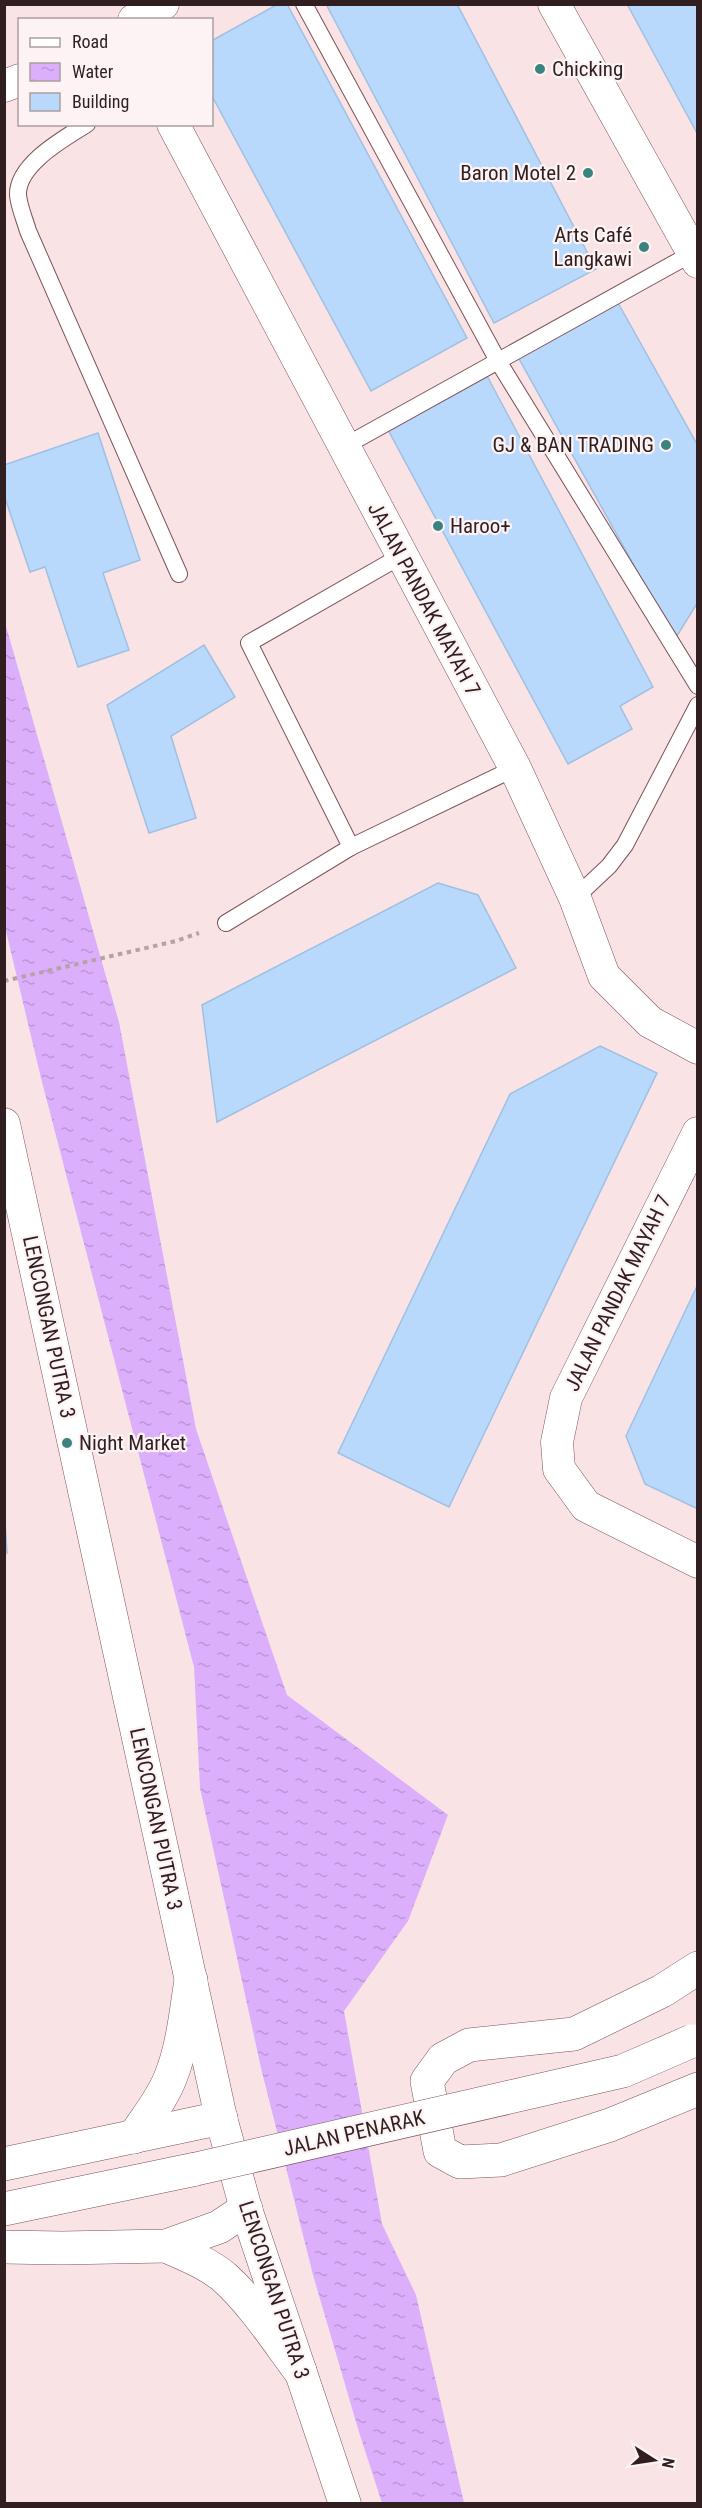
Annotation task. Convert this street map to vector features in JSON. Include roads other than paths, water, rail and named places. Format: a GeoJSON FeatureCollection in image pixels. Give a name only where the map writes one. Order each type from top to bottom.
{"type":"FeatureCollection","features":[{"type":"Feature","properties":{"kind":"main road"},"geometry":{"type":"LineString","coordinates":[[698,1968],[662,1991],[574,2034],[469,2045],[442,2060],[426,2080],[440,2151],[460,2162],[501,2160],[610,2125],[698,2089]]}},
{"type":"Feature","properties":{"kind":"main road"},"geometry":{"type":"LineString","coordinates":[[134,2137],[161,2097],[171,2076],[182,2037],[191,1980]]}},
{"type":"Feature","properties":{"kind":"main road","name":"JALAN PENARAK"},"geometry":{"type":"LineString","coordinates":[[4,2209],[196,2169],[623,2071],[695,2040]]}},
{"type":"Feature","properties":{"kind":"main road"},"geometry":{"type":"LineString","coordinates":[[4,2164],[221,2118]]}},
{"type":"Feature","properties":{"kind":"main road"},"geometry":{"type":"LineString","coordinates":[[4,2247],[166,2246],[219,2228],[246,2209]]}},
{"type":"Feature","properties":{"kind":"main road"},"geometry":{"type":"LineString","coordinates":[[166,2246],[195,2258],[222,2276],[242,2295],[300,2371]]}},
{"type":"Feature","properties":{"kind":"street"},"geometry":{"type":"LineString","coordinates":[[138,18],[163,4]]}},
{"type":"Feature","properties":{"kind":"street"},"geometry":{"type":"LineString","coordinates":[[554,4],[695,257]]}},
{"type":"Feature","properties":{"kind":"street","name":"JALAN PANDAK MAYAH 7"},"geometry":{"type":"LineString","coordinates":[[174,126],[515,768],[575,898],[604,976],[650,1022],[698,1048]]}},
{"type":"Feature","properties":{"kind":"street","name":"LENCONGAN PUTRA 3"},"geometry":{"type":"LineString","coordinates":[[4,1124],[221,2118],[246,2209],[345,2504]]}},
{"type":"Feature","properties":{"kind":"street","name":"JALAN PANDAK MAYAH 7"},"geometry":{"type":"LineString","coordinates":[[698,1132],[566,1398],[557,1442],[559,1469],[586,1506],[698,1562]]}},
{"type":"Feature","properties":{"kind":"lane"},"geometry":{"type":"LineString","coordinates":[[304,4],[498,361],[698,686]]}},
{"type":"Feature","properties":{"kind":"lane"},"geometry":{"type":"LineString","coordinates":[[84,126],[59,141],[27,168],[18,193],[28,231],[180,574]]}},
{"type":"Feature","properties":{"kind":"lane"},"geometry":{"type":"LineString","coordinates":[[343,447],[498,361],[695,257]]}},
{"type":"Feature","properties":{"kind":"lane"},"geometry":{"type":"LineString","coordinates":[[351,847],[249,643],[401,556]]}},
{"type":"Feature","properties":{"kind":"lane"},"geometry":{"type":"LineString","coordinates":[[575,898],[609,866],[625,845],[698,705]]}},
{"type":"Feature","properties":{"kind":"lane"},"geometry":{"type":"LineString","coordinates":[[226,923],[351,847],[515,768]]}},
{"type":"Feature","properties":{"kind":"water"},"geometry":{"type":"Polygon","coordinates":[[[4,619],[119,1022],[196,1429],[287,1695],[448,1815],[408,1921],[344,2011],[382,2224],[416,2295],[464,2503],[382,2503],[313,2275],[261,2068],[200,1788],[194,1667],[41,1078],[5,927],[4,619]]]}},
{"type":"Feature","properties":{"kind":"place","name":"Chicking"},"geometry":{"type":"Point","coordinates":[540,69]}},
{"type":"Feature","properties":{"kind":"place","name":"Baron Motel 2"},"geometry":{"type":"Point","coordinates":[588,173]}},
{"type":"Feature","properties":{"kind":"place","name":"Arts Café Langkawi"},"geometry":{"type":"Point","coordinates":[644,247]}},
{"type":"Feature","properties":{"kind":"place","name":"GJ & BAN TRADING"},"geometry":{"type":"Point","coordinates":[666,445]}},
{"type":"Feature","properties":{"kind":"place","name":"Haroo+"},"geometry":{"type":"Point","coordinates":[438,526]}},
{"type":"Feature","properties":{"kind":"place","name":"Night Market"},"geometry":{"type":"Point","coordinates":[67,1443]}}]}
